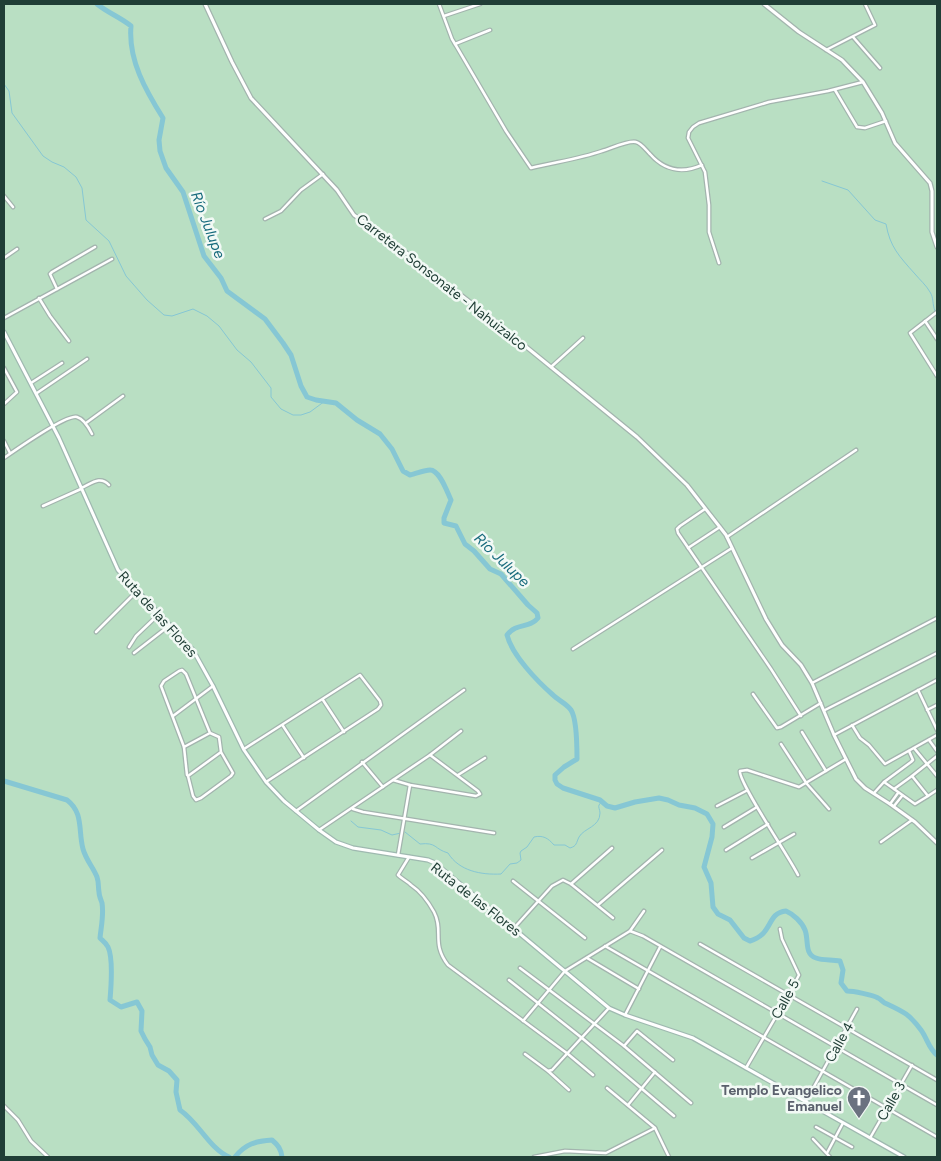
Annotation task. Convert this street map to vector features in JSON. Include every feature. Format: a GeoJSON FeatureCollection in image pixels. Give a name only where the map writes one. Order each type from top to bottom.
{"type":"FeatureCollection","features":[{"type":"Feature","properties":{"kind":"street","name":"Carretera Sonsonate - Nahuizalco"},"geometry":{"type":"LineString","coordinates":[[205,4],[251,98],[337,190],[354,216],[404,250],[551,367],[650,449],[687,485],[727,537],[766,619],[782,645],[801,666],[812,683],[834,735],[859,782],[912,820],[937,843]]}},
{"type":"Feature","properties":{"kind":"street"},"geometry":{"type":"LineString","coordinates":[[440,4],[455,44],[506,131],[531,168],[591,155],[633,141],[640,144],[652,157],[671,168],[682,171],[691,170],[702,165]]}},
{"type":"Feature","properties":{"kind":"street"},"geometry":{"type":"LineString","coordinates":[[444,16],[480,4]]}},
{"type":"Feature","properties":{"kind":"street"},"geometry":{"type":"LineString","coordinates":[[764,4],[791,27],[842,60],[863,82],[886,122],[895,143],[930,183],[932,191],[932,232],[937,246]]}},
{"type":"Feature","properties":{"kind":"street"},"geometry":{"type":"LineString","coordinates":[[826,50],[875,25],[865,4]]}},
{"type":"Feature","properties":{"kind":"street"},"geometry":{"type":"LineString","coordinates":[[455,44],[490,30]]}},
{"type":"Feature","properties":{"kind":"street"},"geometry":{"type":"LineString","coordinates":[[853,37],[880,68]]}},
{"type":"Feature","properties":{"kind":"street"},"geometry":{"type":"LineString","coordinates":[[719,263],[709,232],[710,205],[708,184],[702,165],[690,145],[689,132],[699,123],[769,102],[835,90],[863,82]]}},
{"type":"Feature","properties":{"kind":"street"},"geometry":{"type":"LineString","coordinates":[[835,90],[857,127],[865,128],[886,122]]}},
{"type":"Feature","properties":{"kind":"street"},"geometry":{"type":"LineString","coordinates":[[264,220],[281,210],[301,190],[323,174]]}},
{"type":"Feature","properties":{"kind":"street"},"geometry":{"type":"LineString","coordinates":[[4,196],[13,206]]}},
{"type":"Feature","properties":{"kind":"street"},"geometry":{"type":"LineString","coordinates":[[56,289],[50,274],[95,248]]}},
{"type":"Feature","properties":{"kind":"street"},"geometry":{"type":"LineString","coordinates":[[4,258],[17,249]]}},
{"type":"Feature","properties":{"kind":"street"},"geometry":{"type":"LineString","coordinates":[[4,318],[112,259]]}},
{"type":"Feature","properties":{"kind":"street"},"geometry":{"type":"LineString","coordinates":[[39,298],[58,328],[69,341]]}},
{"type":"Feature","properties":{"kind":"street"},"geometry":{"type":"LineString","coordinates":[[937,312],[910,333],[937,376]]}},
{"type":"Feature","properties":{"kind":"street"},"geometry":{"type":"LineString","coordinates":[[925,321],[937,339]]}},
{"type":"Feature","properties":{"kind":"street","name":"Ruta de las Flores"},"geometry":{"type":"LineString","coordinates":[[4,332],[54,426],[113,562],[124,579],[193,650],[214,686],[244,750],[266,782],[296,810],[319,830],[344,845],[428,860],[435,863],[609,1008],[693,1038],[904,1157]]}},
{"type":"Feature","properties":{"kind":"street"},"geometry":{"type":"LineString","coordinates":[[551,367],[583,338]]}},
{"type":"Feature","properties":{"kind":"street"},"geometry":{"type":"LineString","coordinates":[[37,393],[87,359]]}},
{"type":"Feature","properties":{"kind":"street"},"geometry":{"type":"LineString","coordinates":[[31,383],[62,363]]}},
{"type":"Feature","properties":{"kind":"street"},"geometry":{"type":"LineString","coordinates":[[4,368],[17,392],[4,404]]}},
{"type":"Feature","properties":{"kind":"street"},"geometry":{"type":"LineString","coordinates":[[86,424],[123,396]]}},
{"type":"Feature","properties":{"kind":"street"},"geometry":{"type":"LineString","coordinates":[[4,458],[45,430],[76,416],[86,424],[92,434]]}},
{"type":"Feature","properties":{"kind":"street"},"geometry":{"type":"LineString","coordinates":[[4,441],[10,454]]}},
{"type":"Feature","properties":{"kind":"street"},"geometry":{"type":"LineString","coordinates":[[727,537],[856,450]]}},
{"type":"Feature","properties":{"kind":"street"},"geometry":{"type":"LineString","coordinates":[[43,506],[100,480],[105,480],[109,485]]}},
{"type":"Feature","properties":{"kind":"street"},"geometry":{"type":"LineString","coordinates":[[706,508],[677,529],[801,716]]}},
{"type":"Feature","properties":{"kind":"street"},"geometry":{"type":"LineString","coordinates":[[688,548],[720,527]]}},
{"type":"Feature","properties":{"kind":"street"},"geometry":{"type":"LineString","coordinates":[[572,649],[733,548]]}},
{"type":"Feature","properties":{"kind":"street"},"geometry":{"type":"LineString","coordinates":[[96,632],[137,591]]}},
{"type":"Feature","properties":{"kind":"street"},"geometry":{"type":"LineString","coordinates":[[129,647],[136,636],[159,614]]}},
{"type":"Feature","properties":{"kind":"street"},"geometry":{"type":"LineString","coordinates":[[812,683],[937,618]]}},
{"type":"Feature","properties":{"kind":"street"},"geometry":{"type":"LineString","coordinates":[[134,653],[170,625]]}},
{"type":"Feature","properties":{"kind":"street"},"geometry":{"type":"LineString","coordinates":[[825,710],[937,653]]}},
{"type":"Feature","properties":{"kind":"street"},"geometry":{"type":"LineString","coordinates":[[182,670],[186,674],[210,733],[219,737],[221,752],[233,770],[233,775],[198,800],[193,796],[184,747],[173,716],[161,686],[164,681],[182,670]]}},
{"type":"Feature","properties":{"kind":"street"},"geometry":{"type":"LineString","coordinates":[[244,750],[360,675],[380,701],[381,705],[378,709],[266,782]]}},
{"type":"Feature","properties":{"kind":"street"},"geometry":{"type":"LineString","coordinates":[[834,735],[937,680]]}},
{"type":"Feature","properties":{"kind":"street"},"geometry":{"type":"LineString","coordinates":[[173,716],[214,686]]}},
{"type":"Feature","properties":{"kind":"street"},"geometry":{"type":"LineString","coordinates":[[296,810],[464,690]]}},
{"type":"Feature","properties":{"kind":"street"},"geometry":{"type":"LineString","coordinates":[[918,690],[937,730]]}},
{"type":"Feature","properties":{"kind":"street"},"geometry":{"type":"LineString","coordinates":[[753,694],[777,728],[781,728],[821,703]]}},
{"type":"Feature","properties":{"kind":"street"},"geometry":{"type":"LineString","coordinates":[[322,700],[344,732]]}},
{"type":"Feature","properties":{"kind":"street"},"geometry":{"type":"LineString","coordinates":[[927,710],[937,705]]}},
{"type":"Feature","properties":{"kind":"street"},"geometry":{"type":"LineString","coordinates":[[852,725],[860,738],[869,745],[885,764],[937,736]]}},
{"type":"Feature","properties":{"kind":"street"},"geometry":{"type":"LineString","coordinates":[[283,726],[304,758]]}},
{"type":"Feature","properties":{"kind":"street"},"geometry":{"type":"LineString","coordinates":[[319,830],[430,755],[461,731]]}},
{"type":"Feature","properties":{"kind":"street"},"geometry":{"type":"LineString","coordinates":[[802,732],[827,771]]}},
{"type":"Feature","properties":{"kind":"street"},"geometry":{"type":"LineString","coordinates":[[184,747],[210,733]]}},
{"type":"Feature","properties":{"kind":"street"},"geometry":{"type":"LineString","coordinates":[[929,740],[937,751]]}},
{"type":"Feature","properties":{"kind":"street"},"geometry":{"type":"LineString","coordinates":[[781,744],[807,784],[830,809]]}},
{"type":"Feature","properties":{"kind":"street"},"geometry":{"type":"LineString","coordinates":[[914,748],[937,776]]}},
{"type":"Feature","properties":{"kind":"street"},"geometry":{"type":"LineString","coordinates":[[874,793],[884,782],[913,760],[909,751]]}},
{"type":"Feature","properties":{"kind":"street"},"geometry":{"type":"LineString","coordinates":[[188,776],[221,752]]}},
{"type":"Feature","properties":{"kind":"street"},"geometry":{"type":"LineString","coordinates":[[393,780],[410,785],[476,796],[480,794],[430,755]]}},
{"type":"Feature","properties":{"kind":"street"},"geometry":{"type":"LineString","coordinates":[[894,789],[937,756]]}},
{"type":"Feature","properties":{"kind":"street"},"geometry":{"type":"LineString","coordinates":[[458,775],[486,758]]}},
{"type":"Feature","properties":{"kind":"street"},"geometry":{"type":"LineString","coordinates":[[798,875],[739,774],[743,770],[799,787],[807,784],[846,759]]}},
{"type":"Feature","properties":{"kind":"street"},"geometry":{"type":"LineString","coordinates":[[362,762],[382,787]]}},
{"type":"Feature","properties":{"kind":"street"},"geometry":{"type":"LineString","coordinates":[[912,776],[928,796]]}},
{"type":"Feature","properties":{"kind":"street"},"geometry":{"type":"LineString","coordinates":[[884,782],[915,804],[937,790]]}},
{"type":"Feature","properties":{"kind":"street"},"geometry":{"type":"LineString","coordinates":[[398,855],[410,785]]}},
{"type":"Feature","properties":{"kind":"street"},"geometry":{"type":"LineString","coordinates":[[716,806],[747,790]]}},
{"type":"Feature","properties":{"kind":"street"},"geometry":{"type":"LineString","coordinates":[[890,804],[898,793]]}},
{"type":"Feature","properties":{"kind":"street"},"geometry":{"type":"LineString","coordinates":[[894,806],[902,796]]}},
{"type":"Feature","properties":{"kind":"street"},"geometry":{"type":"LineString","coordinates":[[724,827],[757,806]]}},
{"type":"Feature","properties":{"kind":"street"},"geometry":{"type":"LineString","coordinates":[[352,809],[494,833]]}},
{"type":"Feature","properties":{"kind":"street"},"geometry":{"type":"LineString","coordinates":[[881,842],[912,820]]}},
{"type":"Feature","properties":{"kind":"street"},"geometry":{"type":"LineString","coordinates":[[726,850],[768,824]]}},
{"type":"Feature","properties":{"kind":"street"},"geometry":{"type":"LineString","coordinates":[[752,858],[794,834]]}},
{"type":"Feature","properties":{"kind":"street"},"geometry":{"type":"LineString","coordinates":[[572,884],[612,848]]}},
{"type":"Feature","properties":{"kind":"street"},"geometry":{"type":"LineString","coordinates":[[598,906],[662,850]]}},
{"type":"Feature","properties":{"kind":"street"},"geometry":{"type":"LineString","coordinates":[[409,857],[398,875],[416,888],[435,914],[438,925],[437,939],[442,957],[456,971],[593,1074]]}},
{"type":"Feature","properties":{"kind":"street"},"geometry":{"type":"LineString","coordinates":[[514,928],[559,880],[572,884],[614,918]]}},
{"type":"Feature","properties":{"kind":"street"},"geometry":{"type":"LineString","coordinates":[[513,881],[585,938]]}},
{"type":"Feature","properties":{"kind":"street"},"geometry":{"type":"LineString","coordinates":[[522,1021],[565,971],[630,931],[644,911]]}},
{"type":"Feature","properties":{"kind":"street","name":"Calle 5"},"geometry":{"type":"LineString","coordinates":[[746,1068],[799,975],[782,939],[780,929]]}},
{"type":"Feature","properties":{"kind":"street"},"geometry":{"type":"LineString","coordinates":[[630,931],[638,933],[937,1105]]}},
{"type":"Feature","properties":{"kind":"street"},"geometry":{"type":"LineString","coordinates":[[700,944],[937,1080]]}},
{"type":"Feature","properties":{"kind":"street"},"geometry":{"type":"LineString","coordinates":[[605,946],[937,1137]]}},
{"type":"Feature","properties":{"kind":"street"},"geometry":{"type":"LineString","coordinates":[[625,1015],[660,947]]}},
{"type":"Feature","properties":{"kind":"street"},"geometry":{"type":"LineString","coordinates":[[587,958],[639,989]]}},
{"type":"Feature","properties":{"kind":"street"},"geometry":{"type":"LineString","coordinates":[[520,968],[624,1046],[691,1104]]}},
{"type":"Feature","properties":{"kind":"street"},"geometry":{"type":"LineString","coordinates":[[509,980],[582,1038],[674,1116]]}},
{"type":"Feature","properties":{"kind":"street"},"geometry":{"type":"LineString","coordinates":[[548,1071],[552,1070],[568,1054],[609,1008]]}},
{"type":"Feature","properties":{"kind":"street","name":"Calle 4"},"geometry":{"type":"LineString","coordinates":[[806,1101],[857,1009]]}},
{"type":"Feature","properties":{"kind":"street"},"geometry":{"type":"LineString","coordinates":[[624,1046],[637,1031],[673,1060]]}},
{"type":"Feature","properties":{"kind":"street"},"geometry":{"type":"LineString","coordinates":[[525,1054],[569,1090]]}},
{"type":"Feature","properties":{"kind":"street","name":"Calle 3"},"geometry":{"type":"LineString","coordinates":[[870,1138],[912,1064]]}},
{"type":"Feature","properties":{"kind":"street"},"geometry":{"type":"LineString","coordinates":[[628,1105],[655,1072]]}},
{"type":"Feature","properties":{"kind":"street"},"geometry":{"type":"LineString","coordinates":[[607,1088],[655,1128],[669,1157]]}},
{"type":"Feature","properties":{"kind":"street"},"geometry":{"type":"LineString","coordinates":[[4,1106],[18,1120],[31,1141],[48,1157]]}},
{"type":"Feature","properties":{"kind":"street"},"geometry":{"type":"LineString","coordinates":[[827,1153],[843,1122]]}},
{"type":"Feature","properties":{"kind":"street"},"geometry":{"type":"LineString","coordinates":[[816,1127],[852,1148]]}},
{"type":"Feature","properties":{"kind":"street"},"geometry":{"type":"LineString","coordinates":[[536,1157],[559,1152],[606,1153],[655,1128]]}},
{"type":"Feature","properties":{"kind":"street"},"geometry":{"type":"LineString","coordinates":[[813,1139],[830,1157]]}},
{"type":"Feature","properties":{"kind":"street"},"geometry":{"type":"LineString","coordinates":[[559,1152],[562,1157]]}},
{"type":"Feature","properties":{"kind":"green space"},"geometry":{"type":"Polygon","coordinates":[[[4,4],[937,4],[937,1157],[4,1157],[4,4]]]}},
{"type":"Feature","properties":{"kind":"waterway","name":"Río Julupe"},"geometry":{"type":"LineString","coordinates":[[97,4],[131,26],[132,51],[135,63],[150,97],[163,118],[159,140],[160,151],[166,168],[183,192],[204,256],[221,278],[227,291],[265,319],[291,355],[301,386],[307,397],[336,403],[357,420],[380,434],[392,449],[403,471],[410,475],[430,470],[437,474],[451,500],[444,523],[456,526],[465,544],[490,569],[501,574],[537,613],[538,618],[534,621],[515,628],[507,635],[514,651],[526,667],[573,714],[577,759],[555,775],[557,784],[563,788],[600,800],[607,806],[615,808],[659,798],[695,808],[707,814],[713,824],[712,837],[704,867],[711,883],[713,907],[718,914],[730,920],[744,938],[750,941],[763,934],[775,916],[786,911],[791,914],[804,927],[808,950],[812,956],[840,961],[843,970],[841,983],[847,991],[875,997],[906,1014],[921,1030],[932,1050],[937,1055]]}},
{"type":"Feature","properties":{"kind":"waterway"},"geometry":{"type":"LineString","coordinates":[[4,84],[9,91],[12,113],[43,156],[64,167],[76,177],[82,188],[86,220],[109,241],[126,276],[147,300],[164,315],[172,316],[193,309],[207,316],[219,326],[237,350],[251,362],[271,388],[271,397],[281,409],[293,415],[301,415],[310,412],[325,401]]}},
{"type":"Feature","properties":{"kind":"waterway"},"geometry":{"type":"LineString","coordinates":[[822,181],[848,190],[875,220],[886,224],[896,251],[930,292],[935,311]]}},
{"type":"Feature","properties":{"kind":"waterway"},"geometry":{"type":"LineString","coordinates":[[4,781],[67,800],[76,811],[80,823],[83,849],[97,877],[102,903],[103,916],[100,938],[108,947],[111,958],[110,1000],[121,1007],[137,1002],[142,1011],[141,1031],[150,1047],[152,1055],[158,1065],[169,1071],[177,1080],[176,1092],[180,1110],[187,1115],[216,1148],[229,1157]]}},
{"type":"Feature","properties":{"kind":"waterway"},"geometry":{"type":"LineString","coordinates":[[405,832],[420,844],[433,845],[448,853],[464,868],[478,873],[501,874],[510,864],[521,860],[521,851],[527,847],[534,837],[540,836],[554,845],[565,845],[570,848],[574,846],[581,834],[595,824],[599,818],[599,806],[602,801]]}},
{"type":"Feature","properties":{"kind":"waterway"},"geometry":{"type":"LineString","coordinates":[[351,821],[358,827],[381,830],[392,835],[401,833]]}},
{"type":"Feature","properties":{"kind":"waterway"},"geometry":{"type":"LineString","coordinates":[[235,1157],[251,1144],[272,1140],[279,1147],[282,1157]]}},
{"type":"Feature","properties":{"kind":"place","name":"Templo Evangelico Emanuel"},"geometry":{"type":"Point","coordinates":[859,1119]}}]}
